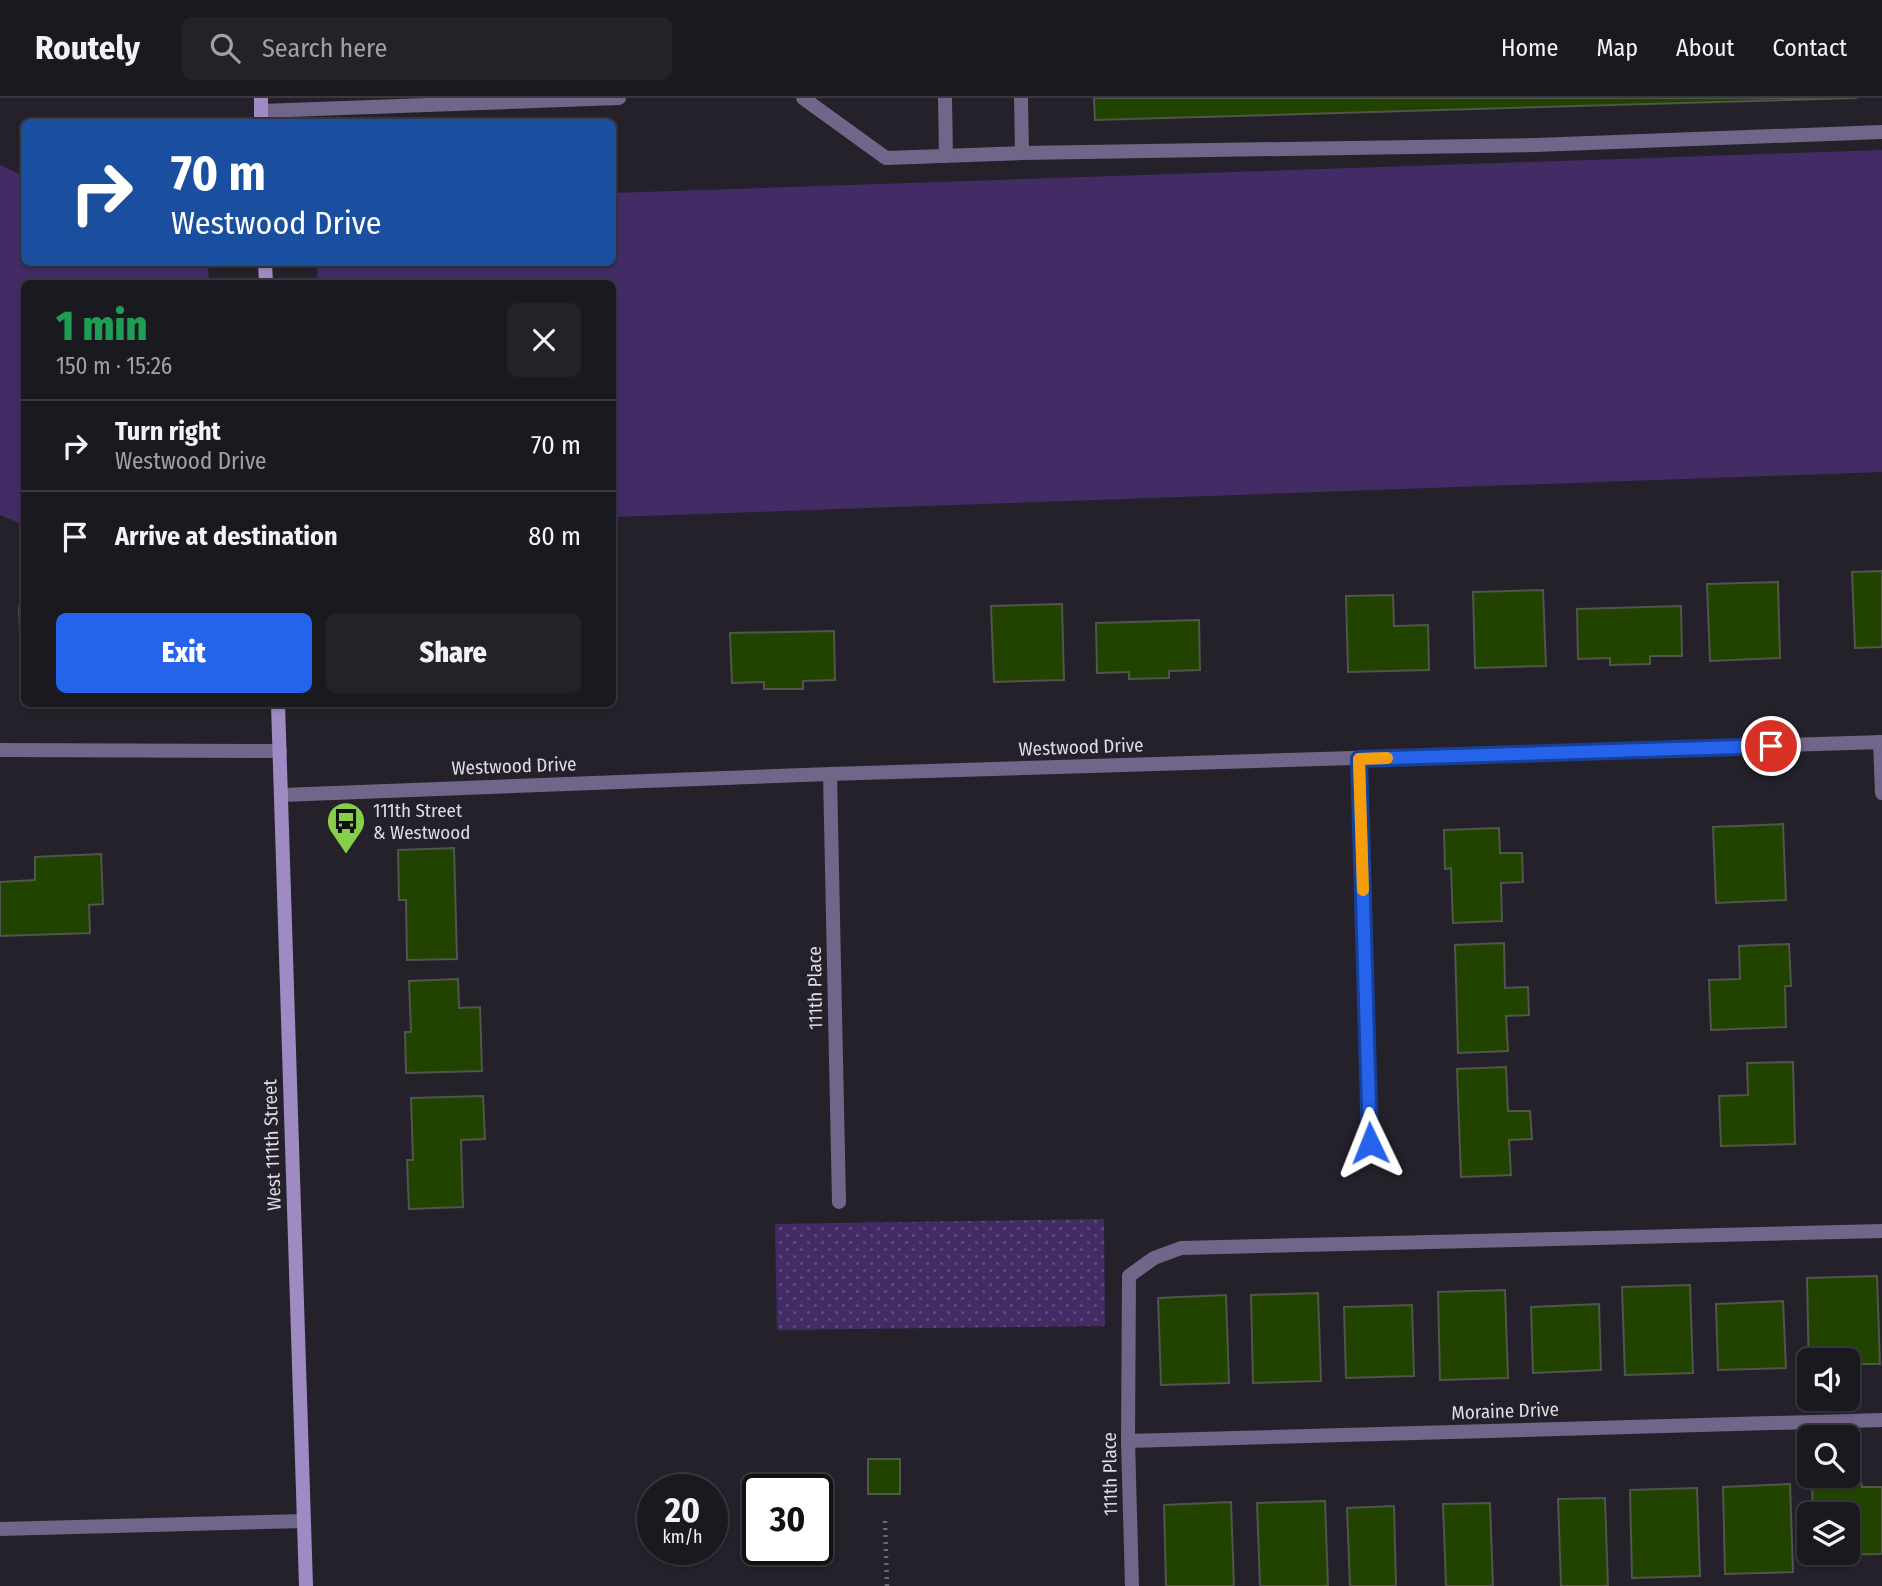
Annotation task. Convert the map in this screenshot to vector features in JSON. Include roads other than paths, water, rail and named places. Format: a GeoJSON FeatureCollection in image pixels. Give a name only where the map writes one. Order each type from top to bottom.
{"type":"FeatureCollection","features":[{"type":"Feature","properties":{"kind":"main road","name":"West 111th Street"},"geometry":{"type":"LineString","coordinates":[[278,707],[306,1586]]}},
{"type":"Feature","properties":{"kind":"street"},"geometry":{"type":"LineString","coordinates":[[261,111],[619,98]]}},
{"type":"Feature","properties":{"kind":"street"},"geometry":{"type":"LineString","coordinates":[[803,98],[886,158],[1022,153],[1536,145],[1882,132]]}},
{"type":"Feature","properties":{"kind":"street"},"geometry":{"type":"LineString","coordinates":[[945,98],[946,156]]}},
{"type":"Feature","properties":{"kind":"street"},"geometry":{"type":"LineString","coordinates":[[1021,98],[1022,153]]}},
{"type":"Feature","properties":{"kind":"street"},"geometry":{"type":"LineString","coordinates":[[1881,742],[1882,793]]}},
{"type":"Feature","properties":{"kind":"street","name":"Westwood Drive"},"geometry":{"type":"LineString","coordinates":[[282,794],[830,774],[1881,742]]}},
{"type":"Feature","properties":{"kind":"street"},"geometry":{"type":"LineString","coordinates":[[0,750],[280,751]]}},
{"type":"Feature","properties":{"kind":"street"},"geometry":{"type":"LineString","coordinates":[[1359,759],[1370,1143]]}},
{"type":"Feature","properties":{"kind":"street","name":"111th Place"},"geometry":{"type":"LineString","coordinates":[[830,774],[839,1202]]}},
{"type":"Feature","properties":{"kind":"street","name":"111th Place"},"geometry":{"type":"LineString","coordinates":[[1132,1586],[1128,1441],[1129,1276],[1154,1258],[1181,1248],[1882,1231]]}},
{"type":"Feature","properties":{"kind":"street","name":"Moraine Drive"},"geometry":{"type":"LineString","coordinates":[[1128,1441],[1882,1420]]}},
{"type":"Feature","properties":{"kind":"street"},"geometry":{"type":"LineString","coordinates":[[0,1529],[303,1521]]}},
{"type":"Feature","properties":{"kind":"place","name":"111th Street & Westwood"},"geometry":{"type":"Point","coordinates":[346,855]}}]}
